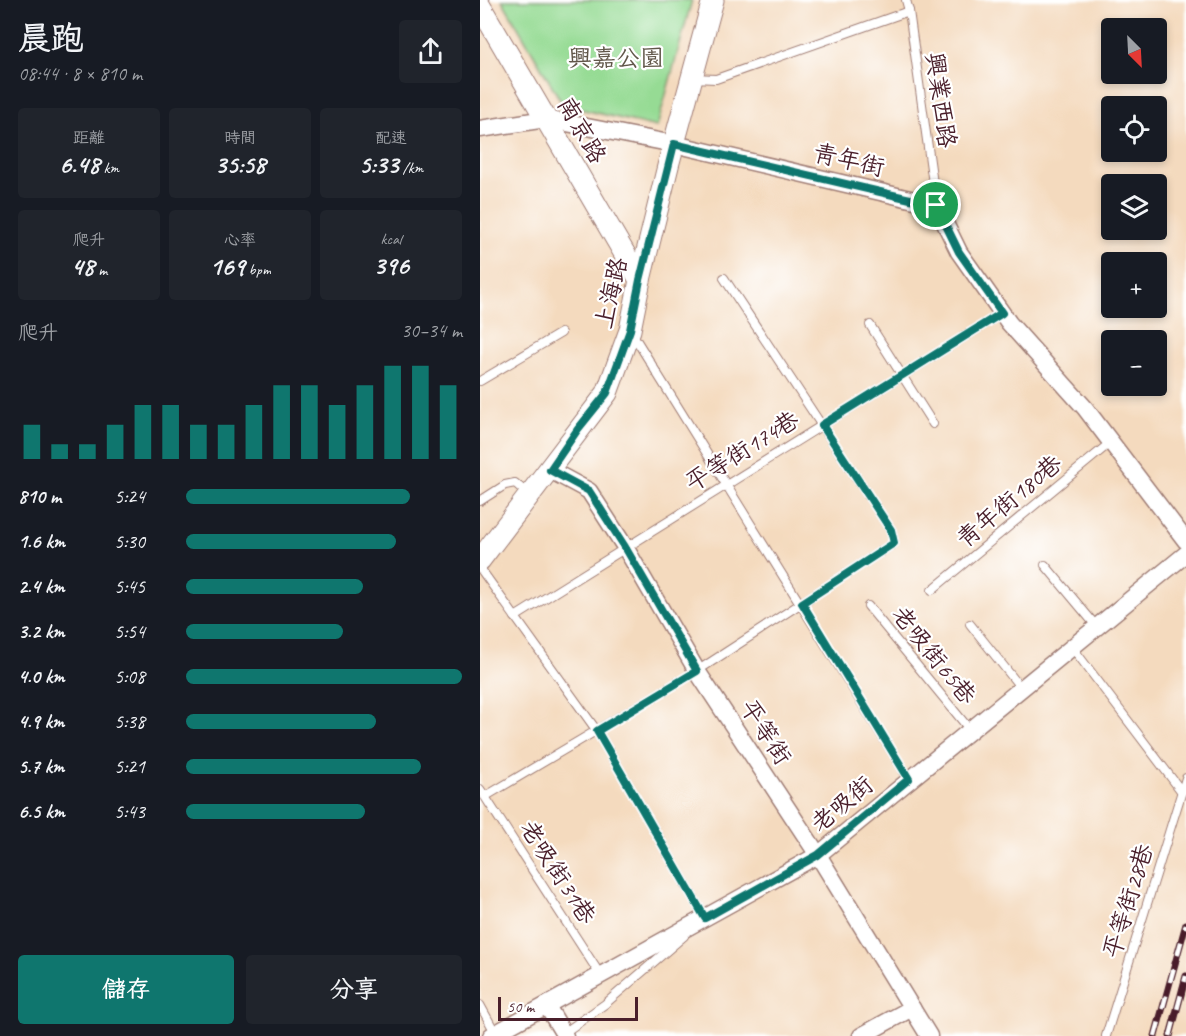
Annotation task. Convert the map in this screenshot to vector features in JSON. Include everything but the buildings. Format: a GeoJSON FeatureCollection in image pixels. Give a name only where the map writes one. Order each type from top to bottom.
{"type":"FeatureCollection","features":[{"type":"Feature","properties":{"kind":"street","name":"上海路"},"geometry":{"type":"LineString","coordinates":[[480,560],[607,393],[630,330],[674,144],[713,0]]}},
{"type":"Feature","properties":{"kind":"street","name":"南京路"},"geometry":{"type":"LineString","coordinates":[[480,6],[640,280]]}},
{"type":"Feature","properties":{"kind":"street","name":"青年街"},"geometry":{"type":"LineString","coordinates":[[480,129],[546,119],[674,144],[936,205]]}},
{"type":"Feature","properties":{"kind":"street"},"geometry":{"type":"LineString","coordinates":[[936,205],[959,252],[1002,313],[1085,408],[1186,541]]}},
{"type":"Feature","properties":{"kind":"street","name":"平等街"},"geometry":{"type":"LineString","coordinates":[[550,470],[589,491],[625,547],[697,671],[818,855],[930,1036]]}},
{"type":"Feature","properties":{"kind":"street","name":"老吸街"},"geometry":{"type":"LineString","coordinates":[[493,1035],[818,855],[1186,554]]}},
{"type":"Feature","properties":{"kind":"street"},"geometry":{"type":"LineString","coordinates":[[546,1006],[563,1035]]}},
{"type":"Feature","properties":{"kind":"street"},"geometry":{"type":"LineString","coordinates":[[861,1036],[912,1008]]}},
{"type":"Feature","properties":{"kind":"lane","name":"興業西路"},"geometry":{"type":"LineString","coordinates":[[906,0],[936,205]]}},
{"type":"Feature","properties":{"kind":"lane"},"geometry":{"type":"LineString","coordinates":[[692,78],[716,79],[909,11]]}},
{"type":"Feature","properties":{"kind":"lane"},"geometry":{"type":"LineString","coordinates":[[483,792],[597,731],[697,671],[894,543],[891,530],[724,278]]}},
{"type":"Feature","properties":{"kind":"lane","name":"平等街174巷"},"geometry":{"type":"LineString","coordinates":[[515,617],[1002,313]]}},
{"type":"Feature","properties":{"kind":"lane"},"geometry":{"type":"LineString","coordinates":[[870,324],[933,424]]}},
{"type":"Feature","properties":{"kind":"lane"},"geometry":{"type":"LineString","coordinates":[[630,330],[802,603],[909,779]]}},
{"type":"Feature","properties":{"kind":"lane"},"geometry":{"type":"LineString","coordinates":[[480,381],[561,333]]}},
{"type":"Feature","properties":{"kind":"lane","name":"青年街180巷"},"geometry":{"type":"LineString","coordinates":[[932,590],[1111,442]]}},
{"type":"Feature","properties":{"kind":"lane"},"geometry":{"type":"LineString","coordinates":[[480,501],[505,485],[515,483],[530,496]]}},
{"type":"Feature","properties":{"kind":"lane"},"geometry":{"type":"LineString","coordinates":[[1045,565],[1096,627]]}},
{"type":"Feature","properties":{"kind":"lane"},"geometry":{"type":"LineString","coordinates":[[480,568],[597,731],[705,918],[605,1004],[563,1035]]}},
{"type":"Feature","properties":{"kind":"lane","name":"老吸街65巷"},"geometry":{"type":"LineString","coordinates":[[868,606],[970,730]]}},
{"type":"Feature","properties":{"kind":"lane"},"geometry":{"type":"LineString","coordinates":[[970,624],[1021,688]]}},
{"type":"Feature","properties":{"kind":"lane"},"geometry":{"type":"LineString","coordinates":[[1072,646],[1182,792]]}},
{"type":"Feature","properties":{"kind":"lane","name":"平等街28巷"},"geometry":{"type":"LineString","coordinates":[[1106,1036],[1186,778]]}},
{"type":"Feature","properties":{"kind":"lane","name":"老吸街31巷"},"geometry":{"type":"LineString","coordinates":[[483,792],[601,976]]}},
{"type":"Feature","properties":{"kind":"lane"},"geometry":{"type":"LineString","coordinates":[[480,1005],[493,1035]]}},
{"type":"Feature","properties":{"kind":"green space","name":"興嘉公園"},"geometry":{"type":"Polygon","coordinates":[[[502,0],[692,0],[657,127],[563,105],[502,0]]]}},
{"type":"Feature","properties":{"kind":"railway"},"geometry":{"type":"LineString","coordinates":[[1155,1036],[1186,924]]}},
{"type":"Feature","properties":{"kind":"railway"},"geometry":{"type":"LineString","coordinates":[[1170,1036],[1186,976]]}},
{"type":"Feature","properties":{"kind":"route"},"geometry":{"type":"LineString","coordinates":[[674,144],[936,205],[959,252],[1002,313],[822,425],[891,530],[894,543],[802,603],[909,779],[818,855],[705,918],[597,731],[697,671],[625,547],[589,491],[550,470],[578,429],[607,393],[630,330],[674,144]]}}]}
